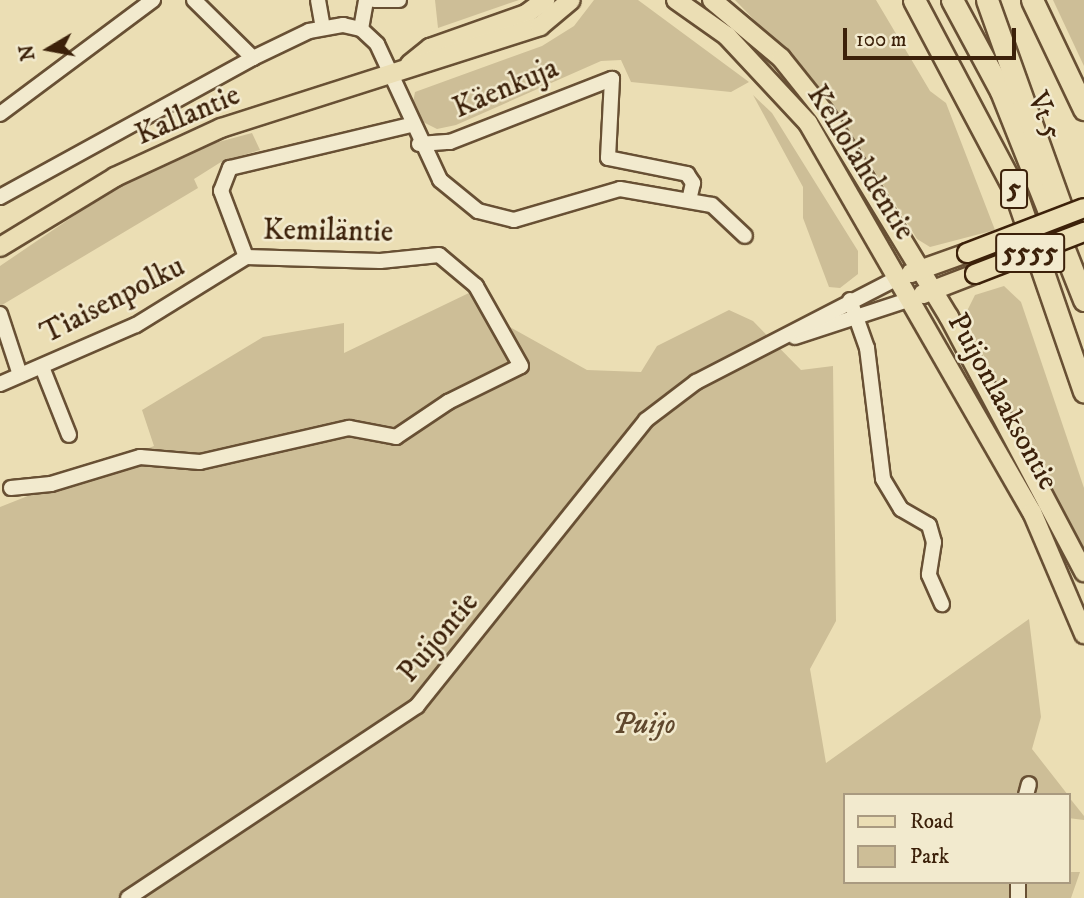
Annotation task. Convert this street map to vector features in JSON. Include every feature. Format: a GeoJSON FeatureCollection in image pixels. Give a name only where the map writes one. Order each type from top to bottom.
{"type":"FeatureCollection","features":[{"type":"Feature","properties":{"kind":"highway","name":"Vt 5"},"geometry":{"type":"LineString","coordinates":[[914,0],[1015,191],[1084,391]]}},
{"type":"Feature","properties":{"kind":"highway","name":"Vt 5"},"geometry":{"type":"LineString","coordinates":[[952,0],[1002,91],[1084,300]]}},
{"type":"Feature","properties":{"kind":"highway"},"geometry":{"type":"LineString","coordinates":[[987,0],[1041,138],[1084,285]]}},
{"type":"Feature","properties":{"kind":"highway"},"geometry":{"type":"LineString","coordinates":[[1032,0],[1084,109]]}},
{"type":"Feature","properties":{"kind":"main road","name":"Kallantie"},"geometry":{"type":"LineString","coordinates":[[410,64],[430,48],[526,14],[545,0]]}},
{"type":"Feature","properties":{"kind":"main road","name":"Kallantie"},"geometry":{"type":"LineString","coordinates":[[0,247],[115,177],[221,128],[410,64],[435,62],[540,26],[571,0]]}},
{"type":"Feature","properties":{"kind":"main road","name":"Kellolahdentie"},"geometry":{"type":"LineString","coordinates":[[676,0],[727,36],[808,123],[899,276]]}},
{"type":"Feature","properties":{"kind":"main road","name":"Kellolahdentie"},"geometry":{"type":"LineString","coordinates":[[712,0],[781,58],[825,113],[922,269]]}},
{"type":"Feature","properties":{"kind":"main road","name":"5555"},"geometry":{"type":"LineString","coordinates":[[899,276],[1084,208]]}},
{"type":"Feature","properties":{"kind":"main road","name":"5555"},"geometry":{"type":"LineString","coordinates":[[911,299],[1084,232]]}},
{"type":"Feature","properties":{"kind":"main road","name":"Puijonlaaksontie"},"geometry":{"type":"LineString","coordinates":[[922,269],[1084,572]]}},
{"type":"Feature","properties":{"kind":"main road","name":"Puijonlaaksontie"},"geometry":{"type":"LineString","coordinates":[[899,276],[1032,512],[1084,634]]}},
{"type":"Feature","properties":{"kind":"street"},"geometry":{"type":"LineString","coordinates":[[0,114],[153,0]]}},
{"type":"Feature","properties":{"kind":"street"},"geometry":{"type":"LineString","coordinates":[[194,0],[253,58]]}},
{"type":"Feature","properties":{"kind":"street"},"geometry":{"type":"LineString","coordinates":[[318,0],[323,27]]}},
{"type":"Feature","properties":{"kind":"street"},"geometry":{"type":"LineString","coordinates":[[361,29],[366,0]]}},
{"type":"Feature","properties":{"kind":"street"},"geometry":{"type":"LineString","coordinates":[[376,0],[399,0]]}},
{"type":"Feature","properties":{"kind":"street"},"geometry":{"type":"LineString","coordinates":[[0,197],[253,58],[323,27],[361,29],[377,44],[419,144],[458,200],[495,217],[514,220],[621,189],[712,205],[745,236]]}},
{"type":"Feature","properties":{"kind":"street","name":"Käenkuja"},"geometry":{"type":"LineString","coordinates":[[419,144],[450,142],[612,79],[608,158],[687,174],[693,183],[690,201]]}},
{"type":"Feature","properties":{"kind":"street","name":"Kemiläntie"},"geometry":{"type":"LineString","coordinates":[[11,488],[51,484],[140,457],[200,462],[349,428],[384,437],[407,433],[448,402],[521,366],[476,286],[439,255],[380,261],[246,257],[221,191],[230,168],[410,125]]}},
{"type":"Feature","properties":{"kind":"street","name":"Tiaisenpolku"},"geometry":{"type":"LineString","coordinates":[[0,384],[136,325],[246,257]]}},
{"type":"Feature","properties":{"kind":"street","name":"Puijontie"},"geometry":{"type":"LineString","coordinates":[[128,898],[417,706],[646,420],[741,358],[899,276]]}},
{"type":"Feature","properties":{"kind":"street","name":"Puijontie"},"geometry":{"type":"LineString","coordinates":[[741,358],[855,314],[911,299]]}},
{"type":"Feature","properties":{"kind":"street"},"geometry":{"type":"LineString","coordinates":[[850,300],[867,348],[883,479],[901,509],[929,525],[934,542],[929,575],[942,604]]}},
{"type":"Feature","properties":{"kind":"street"},"geometry":{"type":"LineString","coordinates":[[0,314],[20,375]]}},
{"type":"Feature","properties":{"kind":"street"},"geometry":{"type":"LineString","coordinates":[[42,367],[69,435]]}},
{"type":"Feature","properties":{"kind":"green space"},"geometry":{"type":"Polygon","coordinates":[[[435,0],[519,0],[438,28],[435,0]]]}},
{"type":"Feature","properties":{"kind":"green space"},"geometry":{"type":"Polygon","coordinates":[[[594,0],[638,0],[749,82],[731,92],[631,82],[621,60],[601,61],[456,125],[437,129],[419,120],[412,108],[415,92],[542,46],[574,26],[594,0]]]}},
{"type":"Feature","properties":{"kind":"green space"},"geometry":{"type":"Polygon","coordinates":[[[735,0],[876,0],[930,91],[946,103],[995,230],[930,247],[917,239],[827,95],[735,0]]]}},
{"type":"Feature","properties":{"kind":"green space"},"geometry":{"type":"Polygon","coordinates":[[[1053,0],[1084,0],[1084,66],[1053,0]]]}},
{"type":"Feature","properties":{"kind":"green space"},"geometry":{"type":"Polygon","coordinates":[[[753,95],[772,113],[858,251],[858,274],[840,288],[829,287],[803,218],[803,187],[753,95]]]}},
{"type":"Feature","properties":{"kind":"green space"},"geometry":{"type":"Polygon","coordinates":[[[252,133],[260,150],[221,162],[194,179],[198,188],[2,305],[25,368],[0,331],[0,266],[109,192],[211,144],[252,133]]]}},
{"type":"Feature","properties":{"kind":"green space"},"geometry":{"type":"Polygon","coordinates":[[[1004,286],[1021,302],[1084,488],[1084,558],[970,328],[966,313],[975,295],[1004,286]]]}},
{"type":"Feature","properties":{"kind":"green space","name":"Puijo"},"geometry":{"type":"Polygon","coordinates":[[[471,292],[501,322],[587,370],[641,372],[657,346],[729,310],[753,321],[801,370],[833,366],[836,621],[810,669],[826,763],[1029,619],[1041,717],[1032,749],[1066,793],[842,793],[842,884],[1070,884],[1070,872],[1080,872],[1071,898],[0,898],[0,507],[154,446],[142,410],[263,337],[344,323],[344,353],[471,292]]]}},
{"type":"Feature","properties":{"kind":"green space"},"geometry":{"type":"Polygon","coordinates":[[[1070,798],[1084,816],[1084,820],[1070,818],[1070,798]]]}}]}
